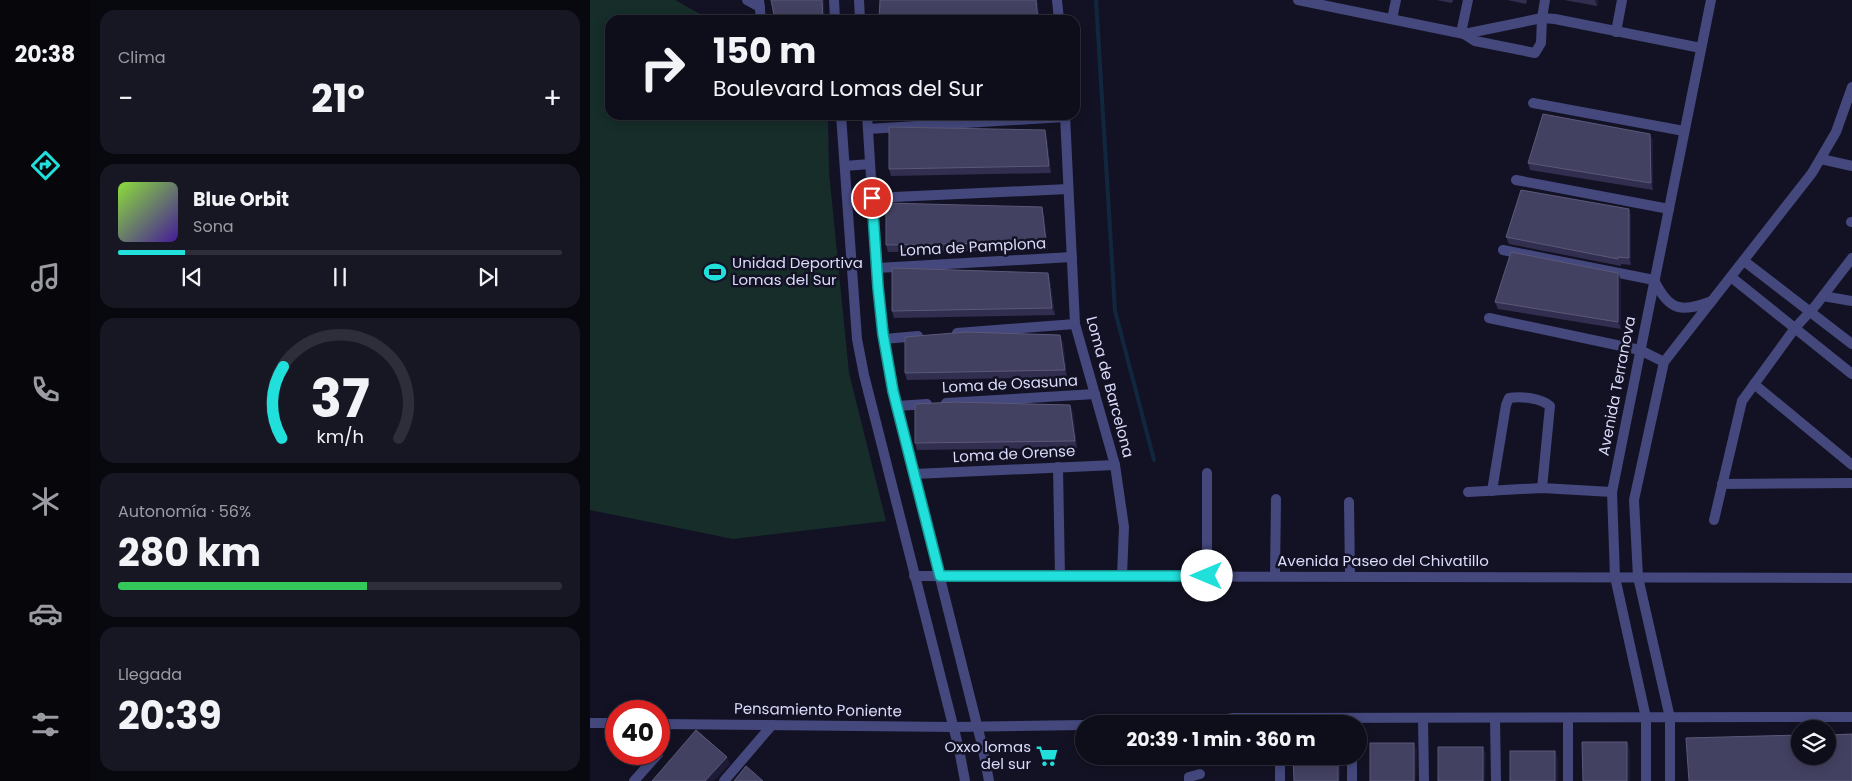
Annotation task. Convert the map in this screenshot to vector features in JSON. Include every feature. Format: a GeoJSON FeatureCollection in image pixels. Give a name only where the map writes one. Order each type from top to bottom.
{"type":"FeatureCollection","features":[{"type":"Feature","properties":{"kind":"street"},"geometry":{"type":"LineString","coordinates":[[747,0],[759,4]]}},
{"type":"Feature","properties":{"kind":"street"},"geometry":{"type":"LineString","coordinates":[[834,0],[835,15]]}},
{"type":"Feature","properties":{"kind":"street"},"geometry":{"type":"LineString","coordinates":[[859,0],[860,15]]}},
{"type":"Feature","properties":{"kind":"street"},"geometry":{"type":"LineString","coordinates":[[1057,0],[1058,15]]}},
{"type":"Feature","properties":{"kind":"street"},"geometry":{"type":"LineString","coordinates":[[1298,0],[1323,2],[1463,34],[1475,41],[1535,53],[1541,43],[1545,0]]}},
{"type":"Feature","properties":{"kind":"street"},"geometry":{"type":"LineString","coordinates":[[1392,19],[1396,0]]}},
{"type":"Feature","properties":{"kind":"street"},"geometry":{"type":"LineString","coordinates":[[1463,34],[1468,0]]}},
{"type":"Feature","properties":{"kind":"street"},"geometry":{"type":"LineString","coordinates":[[1616,32],[1622,0]]}},
{"type":"Feature","properties":{"kind":"street","name":"Avenida Terranova"},"geometry":{"type":"LineString","coordinates":[[1646,781],[1646,718],[1615,577],[1612,492],[1711,0]]}},
{"type":"Feature","properties":{"kind":"street"},"geometry":{"type":"LineString","coordinates":[[1463,34],[1542,18],[1701,48]]}},
{"type":"Feature","properties":{"kind":"street"},"geometry":{"type":"LineString","coordinates":[[1670,781],[1670,718],[1638,577],[1634,500],[1664,362],[1812,173],[1836,132],[1852,89]]}},
{"type":"Feature","properties":{"kind":"street"},"geometry":{"type":"LineString","coordinates":[[1533,103],[1684,131]]}},
{"type":"Feature","properties":{"kind":"street"},"geometry":{"type":"LineString","coordinates":[[842,120],[857,339],[868,397],[953,727],[965,781]]}},
{"type":"Feature","properties":{"kind":"street"},"geometry":{"type":"LineString","coordinates":[[867,120],[877,268],[884,339],[897,406],[990,781]]}},
{"type":"Feature","properties":{"kind":"street"},"geometry":{"type":"LineString","coordinates":[[868,129],[1004,120]]}},
{"type":"Feature","properties":{"kind":"street","name":"Loma de Barcelona"},"geometry":{"type":"LineString","coordinates":[[1065,120],[1075,324],[1115,464],[1124,527],[1122,576]]}},
{"type":"Feature","properties":{"kind":"street"},"geometry":{"type":"LineString","coordinates":[[1821,159],[1852,166]]}},
{"type":"Feature","properties":{"kind":"street"},"geometry":{"type":"LineString","coordinates":[[845,166],[870,164]]}},
{"type":"Feature","properties":{"kind":"street"},"geometry":{"type":"LineString","coordinates":[[1516,180],[1669,208]]}},
{"type":"Feature","properties":{"kind":"street"},"geometry":{"type":"LineString","coordinates":[[872,198],[1068,189]]}},
{"type":"Feature","properties":{"kind":"street"},"geometry":{"type":"LineString","coordinates":[[1503,250],[1654,280],[1667,301],[1675,307],[1685,309],[1712,301]]}},
{"type":"Feature","properties":{"kind":"street","name":"Loma de Pamplona"},"geometry":{"type":"LineString","coordinates":[[877,268],[1072,257]]}},
{"type":"Feature","properties":{"kind":"street"},"geometry":{"type":"LineString","coordinates":[[1714,520],[1742,401],[1795,328],[1810,312],[1852,258]]}},
{"type":"Feature","properties":{"kind":"street"},"geometry":{"type":"LineString","coordinates":[[1744,261],[1852,344]]}},
{"type":"Feature","properties":{"kind":"street"},"geometry":{"type":"LineString","coordinates":[[1731,277],[1852,374]]}},
{"type":"Feature","properties":{"kind":"street"},"geometry":{"type":"LineString","coordinates":[[1823,296],[1852,301]]}},
{"type":"Feature","properties":{"kind":"street"},"geometry":{"type":"LineString","coordinates":[[1489,318],[1640,350],[1664,362]]}},
{"type":"Feature","properties":{"kind":"street"},"geometry":{"type":"LineString","coordinates":[[951,334],[1075,324]]}},
{"type":"Feature","properties":{"kind":"street"},"geometry":{"type":"LineString","coordinates":[[884,339],[932,335]]}},
{"type":"Feature","properties":{"kind":"street"},"geometry":{"type":"LineString","coordinates":[[1754,384],[1852,465]]}},
{"type":"Feature","properties":{"kind":"street","name":"Loma de Osasuna"},"geometry":{"type":"LineString","coordinates":[[897,406],[1095,394]]}},
{"type":"Feature","properties":{"kind":"street"},"geometry":{"type":"LineString","coordinates":[[1492,491],[1506,405],[1509,398],[1517,397],[1545,402],[1550,406],[1542,488]]}},
{"type":"Feature","properties":{"kind":"street","name":"Loma de Orense"},"geometry":{"type":"LineString","coordinates":[[914,474],[1115,464]]}},
{"type":"Feature","properties":{"kind":"street"},"geometry":{"type":"LineString","coordinates":[[1058,467],[1060,576]]}},
{"type":"Feature","properties":{"kind":"street"},"geometry":{"type":"LineString","coordinates":[[1207,473],[1207,576]]}},
{"type":"Feature","properties":{"kind":"street"},"geometry":{"type":"LineString","coordinates":[[1722,484],[1852,483]]}},
{"type":"Feature","properties":{"kind":"street"},"geometry":{"type":"LineString","coordinates":[[1468,492],[1542,488],[1612,492]]}},
{"type":"Feature","properties":{"kind":"street"},"geometry":{"type":"LineString","coordinates":[[1275,576],[1276,499]]}},
{"type":"Feature","properties":{"kind":"street"},"geometry":{"type":"LineString","coordinates":[[1349,502],[1350,576]]}},
{"type":"Feature","properties":{"kind":"street","name":"Avenida Paseo del Chivatillo"},"geometry":{"type":"LineString","coordinates":[[914,576],[1852,578]]}},
{"type":"Feature","properties":{"kind":"street"},"geometry":{"type":"LineString","coordinates":[[1367,720],[1424,718],[1852,717]]}},
{"type":"Feature","properties":{"kind":"street"},"geometry":{"type":"LineString","coordinates":[[1424,718],[1424,781]]}},
{"type":"Feature","properties":{"kind":"street"},"geometry":{"type":"LineString","coordinates":[[1495,718],[1496,781]]}},
{"type":"Feature","properties":{"kind":"street"},"geometry":{"type":"LineString","coordinates":[[1568,718],[1568,781]]}},
{"type":"Feature","properties":{"kind":"street"},"geometry":{"type":"LineString","coordinates":[[590,723],[605,723]]}},
{"type":"Feature","properties":{"kind":"street","name":"Pensamiento Poniente"},"geometry":{"type":"LineString","coordinates":[[670,724],[978,727]]}},
{"type":"Feature","properties":{"kind":"street"},"geometry":{"type":"LineString","coordinates":[[724,781],[772,725]]}},
{"type":"Feature","properties":{"kind":"street"},"geometry":{"type":"LineString","coordinates":[[978,727],[1075,725]]}},
{"type":"Feature","properties":{"kind":"street"},"geometry":{"type":"LineString","coordinates":[[634,781],[648,765]]}},
{"type":"Feature","properties":{"kind":"street"},"geometry":{"type":"LineString","coordinates":[[1280,765],[1280,781]]}},
{"type":"Feature","properties":{"kind":"street"},"geometry":{"type":"LineString","coordinates":[[1352,765],[1352,781]]}},
{"type":"Feature","properties":{"kind":"street"},"geometry":{"type":"LineString","coordinates":[[1189,781],[1189,777],[1200,774]]}},
{"type":"Feature","properties":{"kind":"green space","name":"Unidad Deportiva Lomas del Sur"},"geometry":{"type":"Polygon","coordinates":[[[590,0],[675,0],[702,15],[605,15],[605,120],[828,120],[829,172],[849,373],[886,521],[733,539],[590,510],[590,0]]]}},
{"type":"Feature","properties":{"kind":"building"},"geometry":{"type":"Polygon","coordinates":[[[771,0],[822,0],[823,15],[774,15],[771,0]]]}},
{"type":"Feature","properties":{"kind":"building"},"geometry":{"type":"Polygon","coordinates":[[[880,0],[1036,0],[1038,15],[879,15],[880,0]]]}},
{"type":"Feature","properties":{"kind":"building"},"geometry":{"type":"Polygon","coordinates":[[[1543,114],[1650,134],[1651,183],[1528,163],[1543,114]]]}},
{"type":"Feature","properties":{"kind":"building"},"geometry":{"type":"Polygon","coordinates":[[[889,127],[1045,130],[1049,166],[889,169],[889,127]]]}},
{"type":"Feature","properties":{"kind":"building"},"geometry":{"type":"Polygon","coordinates":[[[1521,190],[1629,209],[1629,258],[1618,257],[1618,259],[1506,237],[1521,190]]]}},
{"type":"Feature","properties":{"kind":"building"},"geometry":{"type":"Polygon","coordinates":[[[886,203],[1042,207],[1046,242],[886,245],[886,203]]]}},
{"type":"Feature","properties":{"kind":"building"},"geometry":{"type":"Polygon","coordinates":[[[1511,252],[1618,273],[1618,322],[1495,302],[1511,252]]]}},
{"type":"Feature","properties":{"kind":"building"},"geometry":{"type":"Polygon","coordinates":[[[892,268],[1048,273],[1052,308],[892,311],[892,268]]]}},
{"type":"Feature","properties":{"kind":"building"},"geometry":{"type":"Polygon","coordinates":[[[966,332],[1060,335],[1065,370],[905,373],[905,337],[966,332]]]}},
{"type":"Feature","properties":{"kind":"building"},"geometry":{"type":"Polygon","coordinates":[[[955,402],[1070,405],[1075,441],[915,443],[915,404],[955,402]]]}},
{"type":"Feature","properties":{"kind":"building"},"geometry":{"type":"Polygon","coordinates":[[[696,730],[727,757],[705,781],[652,781],[666,765],[670,765],[670,760],[696,730]]]}},
{"type":"Feature","properties":{"kind":"building"},"geometry":{"type":"Polygon","coordinates":[[[1852,734],[1852,781],[1689,781],[1686,738],[1791,735],[1791,765],[1836,765],[1836,735],[1852,734]]]}},
{"type":"Feature","properties":{"kind":"building"},"geometry":{"type":"Polygon","coordinates":[[[1582,742],[1627,742],[1627,781],[1583,781],[1582,742]]]}},
{"type":"Feature","properties":{"kind":"building"},"geometry":{"type":"Polygon","coordinates":[[[1370,743],[1414,743],[1414,781],[1370,781],[1370,743]]]}},
{"type":"Feature","properties":{"kind":"building"},"geometry":{"type":"Polygon","coordinates":[[[1438,747],[1483,747],[1483,781],[1438,781],[1438,747]]]}},
{"type":"Feature","properties":{"kind":"building"},"geometry":{"type":"Polygon","coordinates":[[[1510,751],[1555,751],[1555,781],[1510,781],[1510,751]]]}},
{"type":"Feature","properties":{"kind":"building"},"geometry":{"type":"Polygon","coordinates":[[[1293,765],[1338,765],[1338,781],[1294,781],[1293,765]]]}},
{"type":"Feature","properties":{"kind":"building"},"geometry":{"type":"Polygon","coordinates":[[[746,766],[763,781],[734,781],[746,766]]]}},
{"type":"Feature","properties":{"kind":"waterway"},"geometry":{"type":"LineString","coordinates":[[1096,0],[1115,311],[1154,460]]}},
{"type":"Feature","properties":{"kind":"place","name":"Unidad Deportiva Lomas del Sur"},"geometry":{"type":"Point","coordinates":[715,272]}},
{"type":"Feature","properties":{"kind":"place","name":"Oxxo lomas del sur"},"geometry":{"type":"Point","coordinates":[1047,756]}},
{"type":"Feature","properties":{"kind":"route"},"geometry":{"type":"LineString","coordinates":[[872,198],[878,287],[889,369],[940,576],[1207,576]]}}]}
